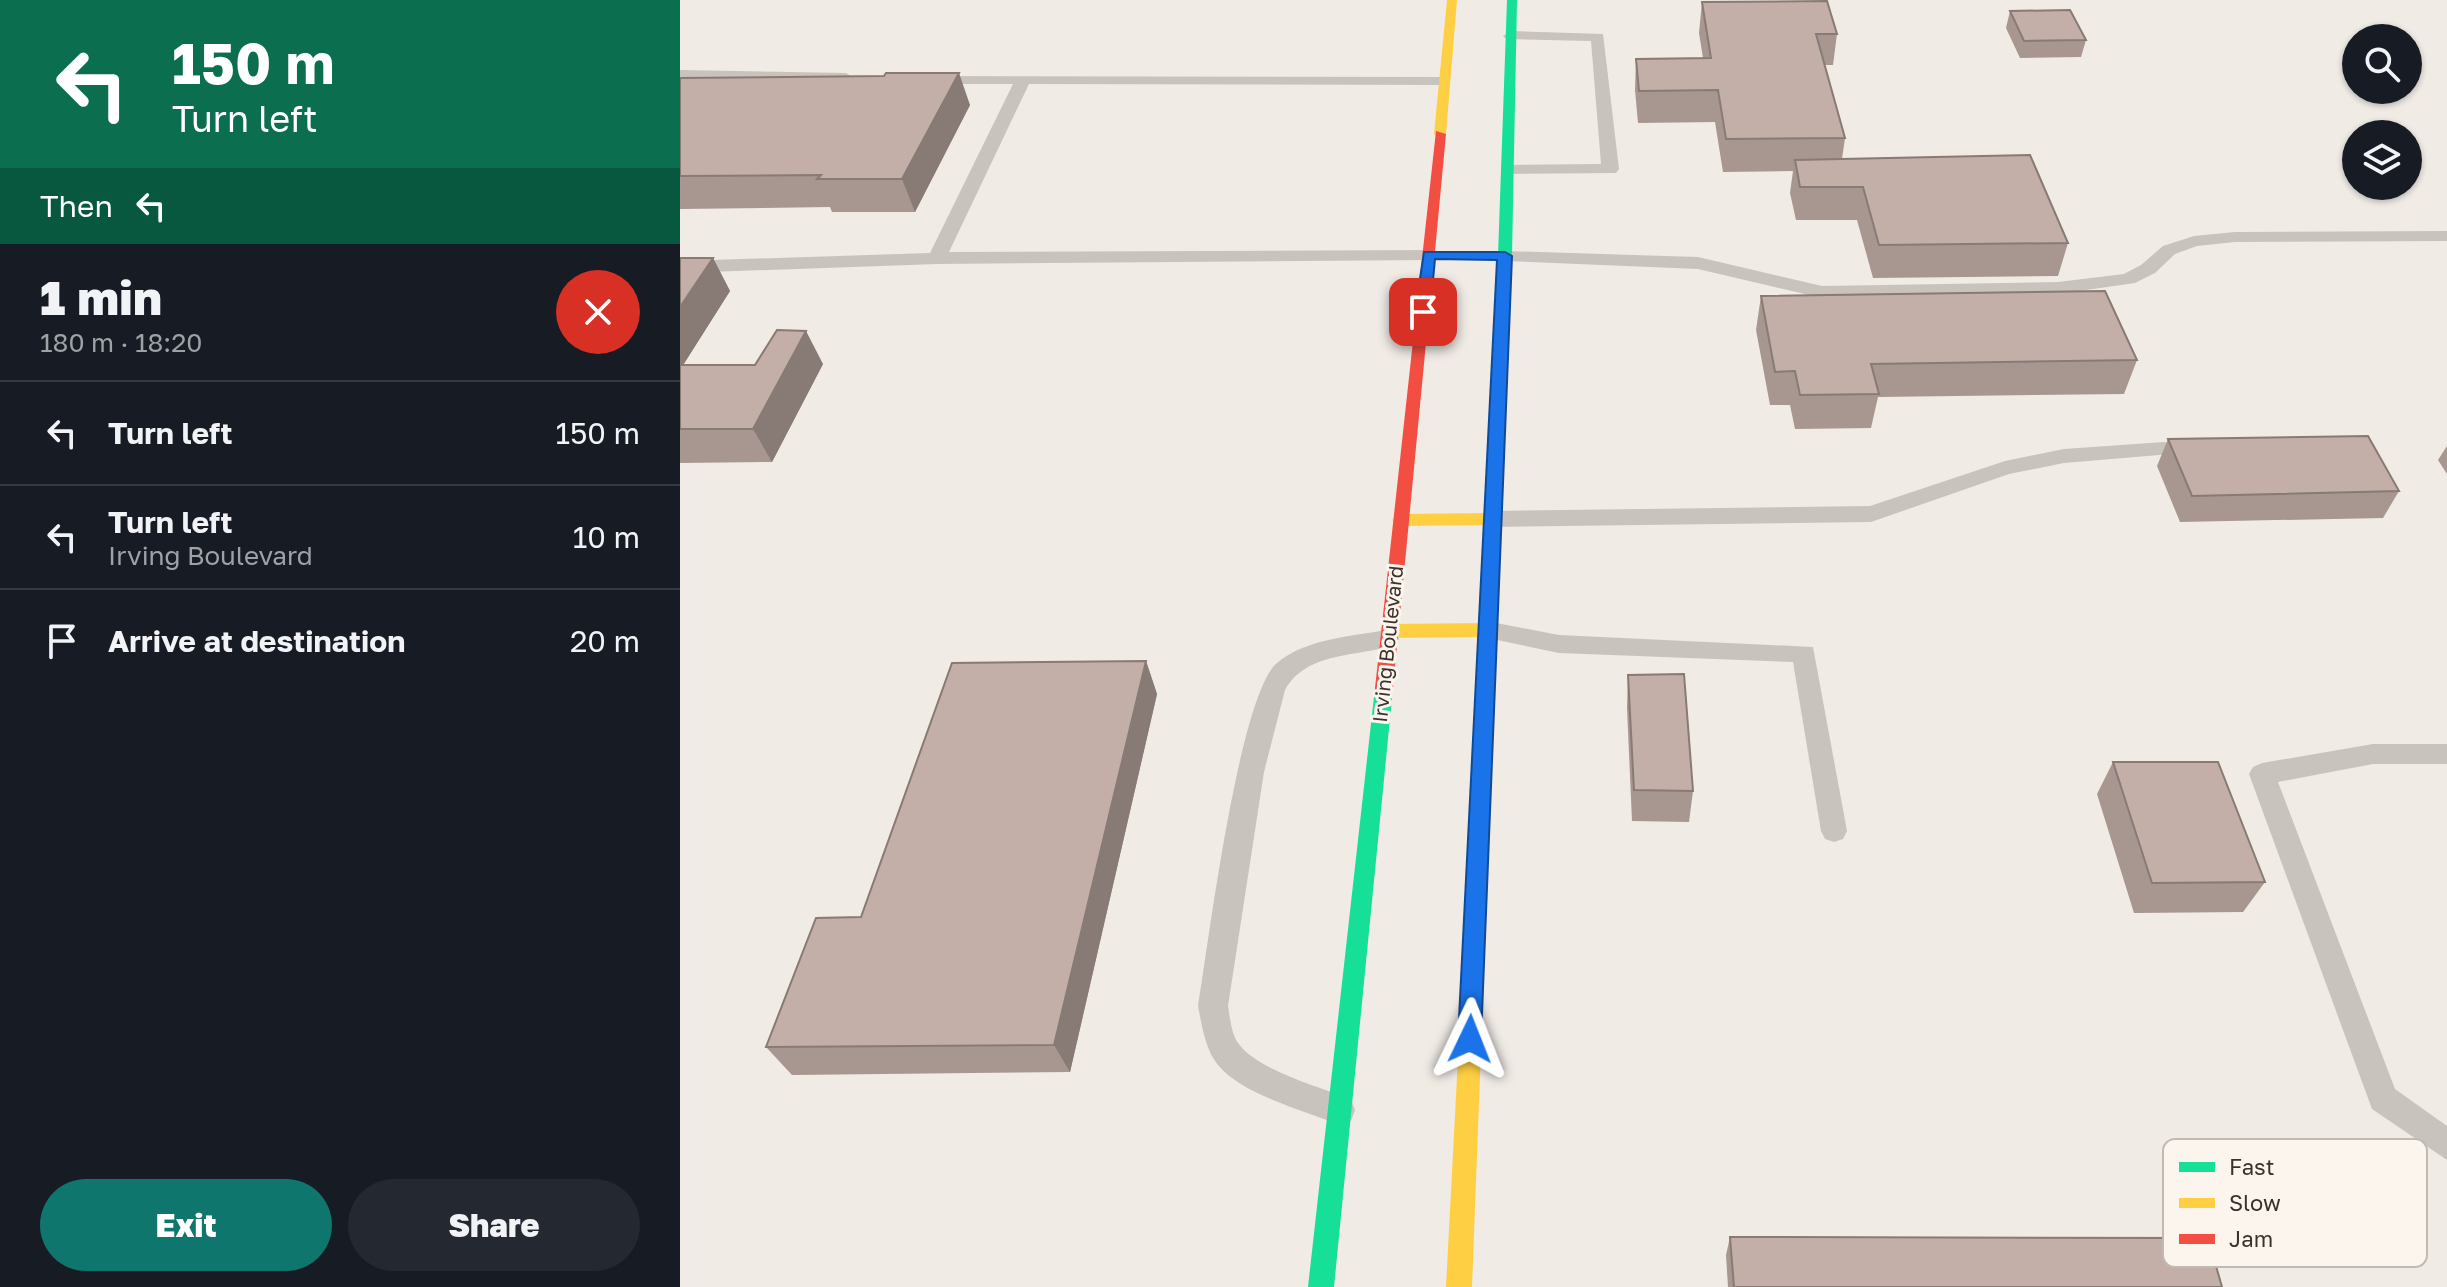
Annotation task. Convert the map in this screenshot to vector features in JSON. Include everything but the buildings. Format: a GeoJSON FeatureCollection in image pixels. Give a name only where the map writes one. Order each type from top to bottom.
{"type":"FeatureCollection","features":[{"type":"Feature","properties":{"kind":"main road","name":"Irving Boulevard"},"geometry":{"type":"LineString","coordinates":[[1321,1287],[1429,255],[1452,0]]}},
{"type":"Feature","properties":{"kind":"main road"},"geometry":{"type":"LineString","coordinates":[[1459,1287],[1505,256],[1512,0]]}},
{"type":"Feature","properties":{"kind":"main road"},"geometry":{"type":"LineString","coordinates":[[1429,255],[1505,256]]}},
{"type":"Feature","properties":{"kind":"main road"},"geometry":{"type":"LineString","coordinates":[[1400,520],[1491,519]]}},
{"type":"Feature","properties":{"kind":"main road"},"geometry":{"type":"LineString","coordinates":[[1388,635],[1486,630]]}},
{"type":"Feature","properties":{"kind":"lane"},"geometry":{"type":"LineString","coordinates":[[1507,170],[1610,169],[1598,37],[1511,36]]}},
{"type":"Feature","properties":{"kind":"lane"},"geometry":{"type":"LineString","coordinates":[[680,75],[867,78]]}},
{"type":"Feature","properties":{"kind":"lane"},"geometry":{"type":"LineString","coordinates":[[913,79],[1444,80]]}},
{"type":"Feature","properties":{"kind":"lane"},"geometry":{"type":"LineString","coordinates":[[937,258],[1022,81]]}},
{"type":"Feature","properties":{"kind":"lane"},"geometry":{"type":"LineString","coordinates":[[1505,256],[1698,263],[1822,292],[2058,288],[2128,279],[2148,269],[2169,250],[2194,241],[2235,237],[2447,236]]}},
{"type":"Feature","properties":{"kind":"lane"},"geometry":{"type":"LineString","coordinates":[[680,267],[937,258],[1429,255]]}},
{"type":"Feature","properties":{"kind":"lane"},"geometry":{"type":"LineString","coordinates":[[1491,519],[1871,514],[2005,468],[2064,456],[2164,449]]}},
{"type":"Feature","properties":{"kind":"lane"},"geometry":{"type":"LineString","coordinates":[[1486,630],[1559,644],[1804,653],[1834,831]]}},
{"type":"Feature","properties":{"kind":"lane"},"geometry":{"type":"LineString","coordinates":[[1340,1110],[1251,1070],[1229,1056],[1218,1035],[1213,1006],[1260,720],[1280,672],[1318,652],[1388,635]]}},
{"type":"Feature","properties":{"kind":"lane"},"geometry":{"type":"LineString","coordinates":[[2447,754],[2373,754],[2262,774],[2383,1099],[2447,1145]]}},
{"type":"Feature","properties":{"kind":"traffic: fast"},"geometry":{"type":"LineString","coordinates":[[1484,734],[1505,256],[1512,0]]}},
{"type":"Feature","properties":{"kind":"traffic: fast"},"geometry":{"type":"LineString","coordinates":[[1321,1287],[1384,688]]}},
{"type":"Feature","properties":{"kind":"traffic: slow"},"geometry":{"type":"LineString","coordinates":[[1440,134],[1452,0]]}},
{"type":"Feature","properties":{"kind":"traffic: slow"},"geometry":{"type":"LineString","coordinates":[[1400,520],[1491,519]]}},
{"type":"Feature","properties":{"kind":"traffic: slow"},"geometry":{"type":"LineString","coordinates":[[1389,631],[1486,630]]}},
{"type":"Feature","properties":{"kind":"traffic: slow"},"geometry":{"type":"LineString","coordinates":[[1459,1287],[1484,734]]}},
{"type":"Feature","properties":{"kind":"traffic: jam"},"geometry":{"type":"LineString","coordinates":[[1384,688],[1440,134]]}},
{"type":"Feature","properties":{"kind":"traffic: jam"},"geometry":{"type":"LineString","coordinates":[[1429,255],[1505,256]]}},
{"type":"Feature","properties":{"kind":"route"},"geometry":{"type":"LineString","coordinates":[[1423,312],[1429,255],[1505,256],[1489,547],[1470,1039]]}}]}
